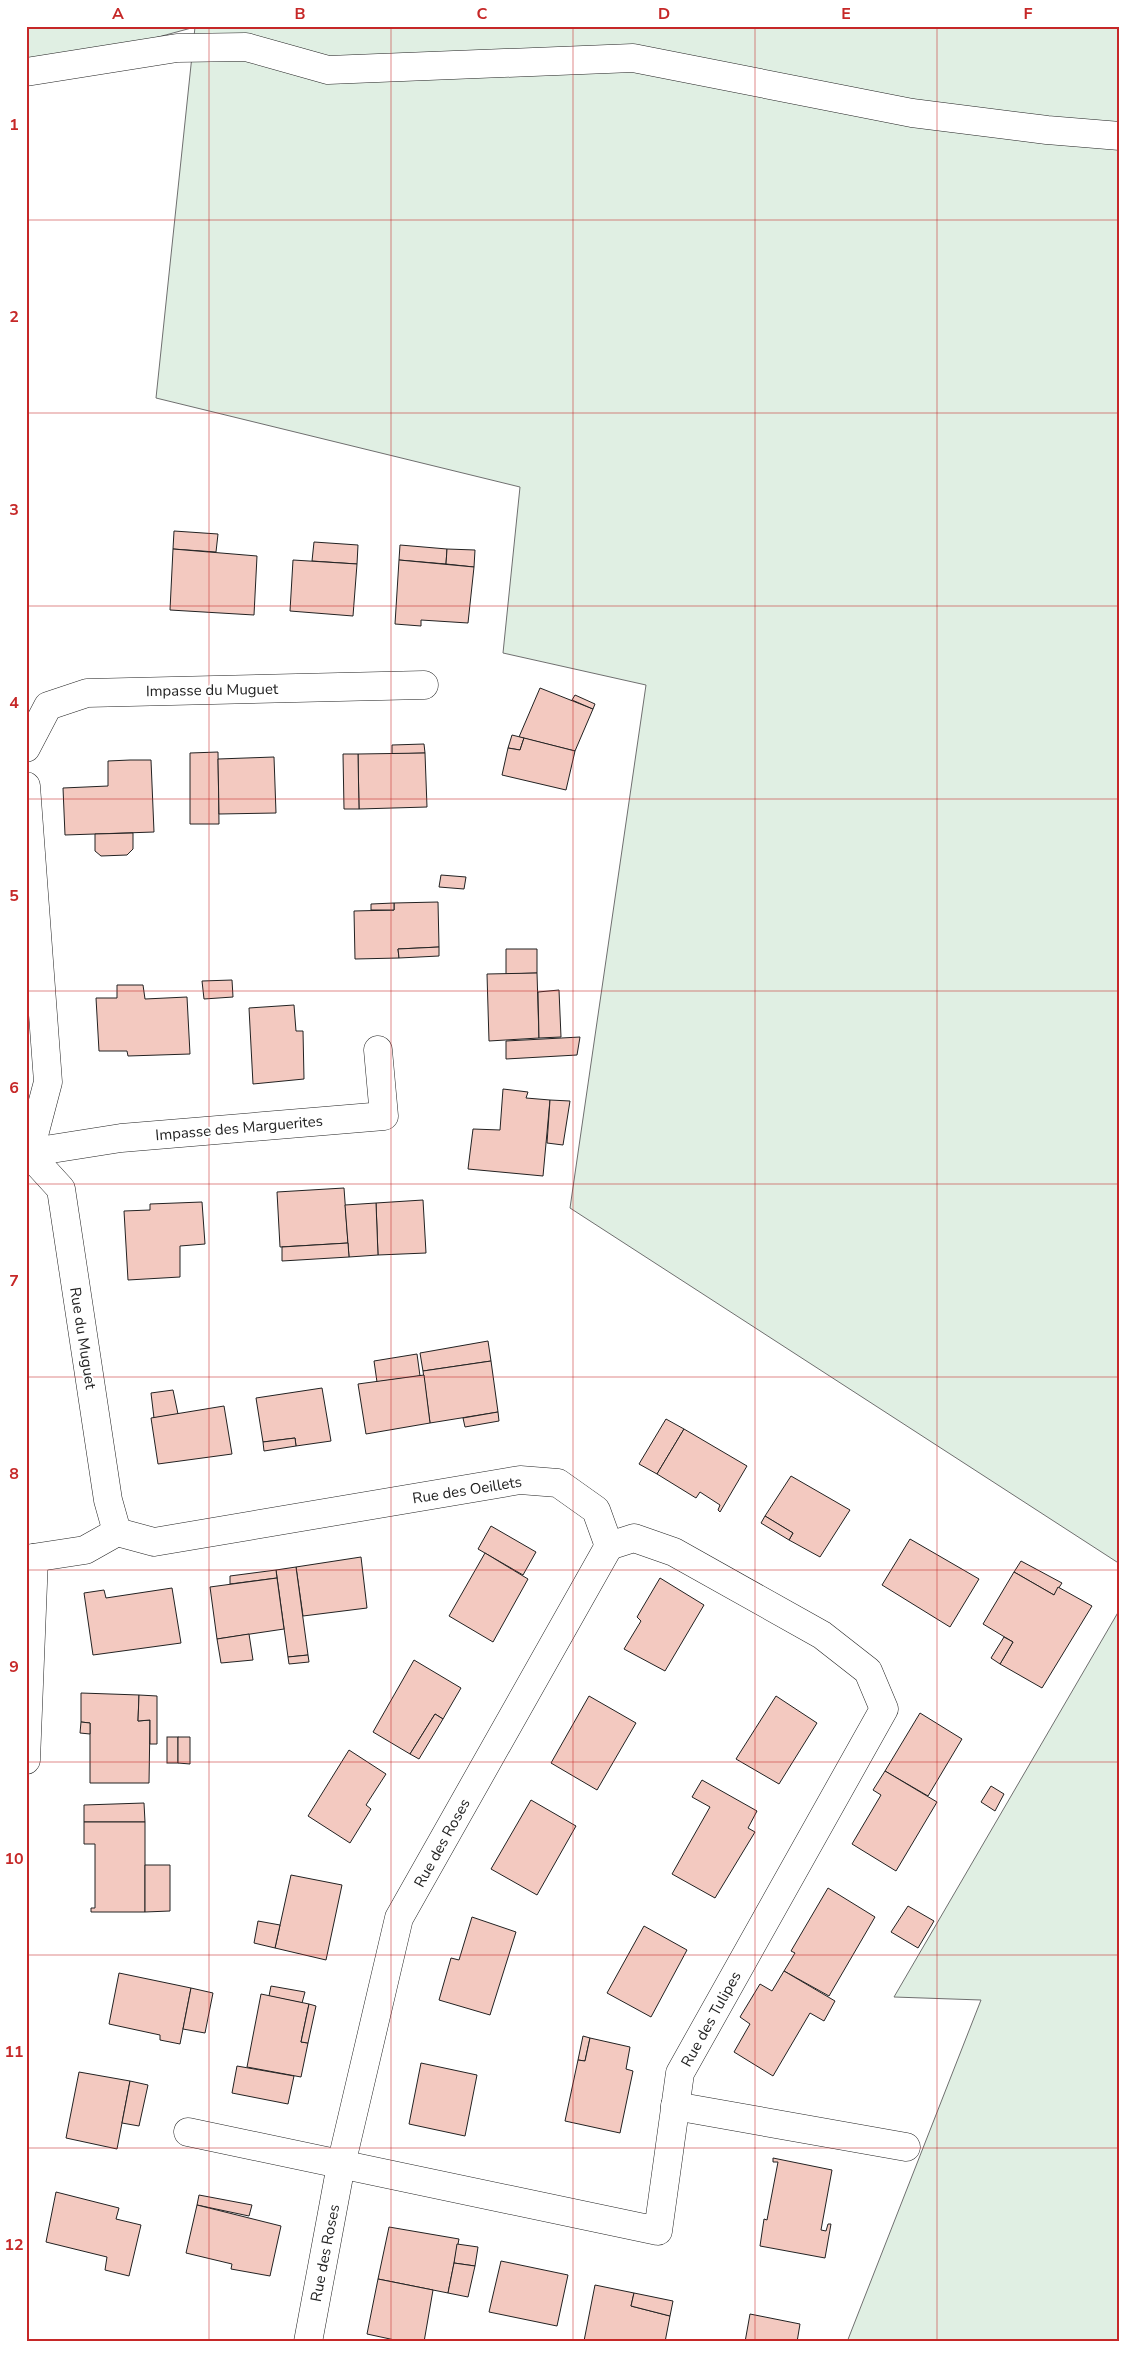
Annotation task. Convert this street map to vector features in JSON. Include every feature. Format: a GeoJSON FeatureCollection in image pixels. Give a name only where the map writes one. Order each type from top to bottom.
{"type":"FeatureCollection","features":[{"type":"Feature","properties":{"kind":"street"},"geometry":{"type":"LineString","coordinates":[[26,72],[177,48],[246,47],[328,70],[633,58],[912,113],[1047,130],[1120,136]]}},
{"type":"Feature","properties":{"kind":"street","name":"Impasse du Muguet"},"geometry":{"type":"LineString","coordinates":[[26,748],[48,706],[87,693],[424,685]]}},
{"type":"Feature","properties":{"kind":"street"},"geometry":{"type":"LineString","coordinates":[[26,786],[48,1082],[28,1154]]}},
{"type":"Feature","properties":{"kind":"street","name":"Impasse des Marguerites"},"geometry":{"type":"LineString","coordinates":[[28,1154],[121,1138],[384,1116],[378,1050]]}},
{"type":"Feature","properties":{"kind":"street","name":"Rue du Muguet"},"geometry":{"type":"LineString","coordinates":[[28,1154],[61,1189],[108,1500],[117,1532]]}},
{"type":"Feature","properties":{"kind":"street","name":"Rue des Oeillets"},"geometry":{"type":"LineString","coordinates":[[117,1532],[154,1542],[520,1480],[558,1483],[596,1510],[609,1546]]}},
{"type":"Feature","properties":{"kind":"street"},"geometry":{"type":"LineString","coordinates":[[26,1760],[30,1559],[85,1550],[117,1532]]}},
{"type":"Feature","properties":{"kind":"street","name":"Rue des Tulipes"},"geometry":{"type":"LineString","coordinates":[[342,2165],[658,2231],[680,2073],[884,1709],[868,1671],[822,1635],[674,1552],[634,1538],[609,1546]]}},
{"type":"Feature","properties":{"kind":"street","name":"Rue des Roses"},"geometry":{"type":"LineString","coordinates":[[308,2342],[342,2165],[399,1918],[609,1546]]}},
{"type":"Feature","properties":{"kind":"street"},"geometry":{"type":"LineString","coordinates":[[675,2106],[906,2147]]}},
{"type":"Feature","properties":{"kind":"street"},"geometry":{"type":"LineString","coordinates":[[188,2132],[342,2165]]}},
{"type":"Feature","properties":{"kind":"green space"},"geometry":{"type":"Polygon","coordinates":[[[26,26],[1120,26],[1120,1564],[570,1208],[646,685],[503,653],[520,487],[156,398],[195,27],[26,73],[26,26]]]}},
{"type":"Feature","properties":{"kind":"green space"},"geometry":{"type":"Polygon","coordinates":[[[1120,1609],[1120,2342],[847,2342],[981,2000],[894,1997],[1120,1609]]]}},
{"type":"Feature","properties":{"kind":"building"},"geometry":{"type":"Polygon","coordinates":[[[174,531],[218,534],[216,552],[173,549],[174,531]]]}},
{"type":"Feature","properties":{"kind":"building"},"geometry":{"type":"Polygon","coordinates":[[[314,542],[358,545],[357,564],[312,561],[314,542]]]}},
{"type":"Feature","properties":{"kind":"building"},"geometry":{"type":"Polygon","coordinates":[[[400,545],[447,549],[446,564],[399,560],[400,545]]]}},
{"type":"Feature","properties":{"kind":"building"},"geometry":{"type":"Polygon","coordinates":[[[173,549],[257,556],[254,615],[170,610],[173,549]]]}},
{"type":"Feature","properties":{"kind":"building"},"geometry":{"type":"Polygon","coordinates":[[[447,549],[475,550],[474,567],[446,564],[447,549]]]}},
{"type":"Feature","properties":{"kind":"building"},"geometry":{"type":"Polygon","coordinates":[[[293,560],[357,564],[353,616],[290,611],[293,560]]]}},
{"type":"Feature","properties":{"kind":"building"},"geometry":{"type":"Polygon","coordinates":[[[399,560],[474,567],[468,623],[421,620],[421,626],[395,624],[399,560]]]}},
{"type":"Feature","properties":{"kind":"building"},"geometry":{"type":"Polygon","coordinates":[[[540,688],[593,709],[575,751],[519,737],[540,688]]]}},
{"type":"Feature","properties":{"kind":"building"},"geometry":{"type":"Polygon","coordinates":[[[575,695],[595,704],[593,709],[572,700],[575,695]]]}},
{"type":"Feature","properties":{"kind":"building"},"geometry":{"type":"Polygon","coordinates":[[[512,735],[524,738],[520,750],[508,748],[512,735]]]}},
{"type":"Feature","properties":{"kind":"building"},"geometry":{"type":"Polygon","coordinates":[[[524,738],[575,751],[566,790],[502,775],[508,748],[520,750],[524,738]]]}},
{"type":"Feature","properties":{"kind":"building"},"geometry":{"type":"Polygon","coordinates":[[[424,744],[425,753],[392,754],[392,745],[424,744]]]}},
{"type":"Feature","properties":{"kind":"building"},"geometry":{"type":"Polygon","coordinates":[[[218,752],[219,824],[190,824],[190,753],[218,752]]]}},
{"type":"Feature","properties":{"kind":"building"},"geometry":{"type":"Polygon","coordinates":[[[425,753],[427,807],[359,809],[358,754],[425,753]]]}},
{"type":"Feature","properties":{"kind":"building"},"geometry":{"type":"Polygon","coordinates":[[[343,754],[358,754],[359,809],[344,809],[343,754]]]}},
{"type":"Feature","properties":{"kind":"building"},"geometry":{"type":"Polygon","coordinates":[[[274,757],[276,813],[219,814],[218,759],[274,757]]]}},
{"type":"Feature","properties":{"kind":"building"},"geometry":{"type":"Polygon","coordinates":[[[151,760],[154,832],[65,835],[63,788],[108,786],[108,761],[151,760]]]}},
{"type":"Feature","properties":{"kind":"building"},"geometry":{"type":"Polygon","coordinates":[[[133,833],[133,849],[127,855],[101,856],[95,851],[95,834],[133,833]]]}},
{"type":"Feature","properties":{"kind":"building"},"geometry":{"type":"Polygon","coordinates":[[[441,875],[466,877],[464,889],[439,887],[441,875]]]}},
{"type":"Feature","properties":{"kind":"building"},"geometry":{"type":"Polygon","coordinates":[[[438,902],[439,947],[398,949],[399,958],[355,959],[354,911],[394,910],[394,903],[438,902]]]}},
{"type":"Feature","properties":{"kind":"building"},"geometry":{"type":"Polygon","coordinates":[[[394,903],[394,910],[371,910],[371,904],[394,903]]]}},
{"type":"Feature","properties":{"kind":"building"},"geometry":{"type":"Polygon","coordinates":[[[439,947],[439,956],[399,958],[398,949],[439,947]]]}},
{"type":"Feature","properties":{"kind":"building"},"geometry":{"type":"Polygon","coordinates":[[[506,949],[537,949],[537,973],[506,974],[506,949]]]}},
{"type":"Feature","properties":{"kind":"building"},"geometry":{"type":"Polygon","coordinates":[[[537,973],[539,1038],[489,1041],[487,974],[537,973]]]}},
{"type":"Feature","properties":{"kind":"building"},"geometry":{"type":"Polygon","coordinates":[[[232,980],[233,997],[204,999],[202,981],[232,980]]]}},
{"type":"Feature","properties":{"kind":"building"},"geometry":{"type":"Polygon","coordinates":[[[117,985],[143,985],[145,999],[187,997],[190,1054],[128,1056],[127,1051],[99,1051],[96,998],[117,998],[117,985]]]}},
{"type":"Feature","properties":{"kind":"building"},"geometry":{"type":"Polygon","coordinates":[[[559,990],[561,1037],[539,1038],[538,992],[559,990]]]}},
{"type":"Feature","properties":{"kind":"building"},"geometry":{"type":"Polygon","coordinates":[[[294,1005],[296,1031],[303,1031],[304,1079],[253,1084],[249,1008],[294,1005]]]}},
{"type":"Feature","properties":{"kind":"building"},"geometry":{"type":"Polygon","coordinates":[[[580,1037],[577,1055],[506,1059],[506,1041],[580,1037]]]}},
{"type":"Feature","properties":{"kind":"building"},"geometry":{"type":"Polygon","coordinates":[[[503,1089],[528,1092],[526,1098],[550,1100],[543,1176],[468,1169],[473,1129],[500,1130],[503,1089]]]}},
{"type":"Feature","properties":{"kind":"building"},"geometry":{"type":"Polygon","coordinates":[[[550,1100],[570,1101],[563,1145],[547,1143],[550,1100]]]}},
{"type":"Feature","properties":{"kind":"building"},"geometry":{"type":"Polygon","coordinates":[[[344,1188],[348,1243],[280,1247],[277,1192],[344,1188]]]}},
{"type":"Feature","properties":{"kind":"building"},"geometry":{"type":"Polygon","coordinates":[[[423,1200],[426,1253],[378,1255],[376,1203],[423,1200]]]}},
{"type":"Feature","properties":{"kind":"building"},"geometry":{"type":"Polygon","coordinates":[[[202,1202],[205,1244],[180,1246],[180,1277],[128,1280],[124,1211],[150,1210],[150,1204],[202,1202]]]}},
{"type":"Feature","properties":{"kind":"building"},"geometry":{"type":"Polygon","coordinates":[[[376,1203],[378,1255],[349,1257],[345,1205],[376,1203]]]}},
{"type":"Feature","properties":{"kind":"building"},"geometry":{"type":"Polygon","coordinates":[[[348,1243],[349,1257],[282,1261],[282,1247],[348,1243]]]}},
{"type":"Feature","properties":{"kind":"building"},"geometry":{"type":"Polygon","coordinates":[[[488,1341],[491,1361],[423,1371],[420,1353],[488,1341]]]}},
{"type":"Feature","properties":{"kind":"building"},"geometry":{"type":"Polygon","coordinates":[[[417,1354],[420,1376],[377,1382],[374,1361],[417,1354]]]}},
{"type":"Feature","properties":{"kind":"building"},"geometry":{"type":"Polygon","coordinates":[[[491,1361],[498,1412],[430,1423],[423,1371],[491,1361]]]}},
{"type":"Feature","properties":{"kind":"building"},"geometry":{"type":"Polygon","coordinates":[[[424,1375],[430,1423],[366,1434],[358,1384],[424,1375]]]}},
{"type":"Feature","properties":{"kind":"building"},"geometry":{"type":"Polygon","coordinates":[[[322,1388],[331,1441],[296,1446],[295,1438],[263,1442],[256,1398],[322,1388]]]}},
{"type":"Feature","properties":{"kind":"building"},"geometry":{"type":"Polygon","coordinates":[[[173,1390],[178,1414],[154,1418],[151,1393],[173,1390]]]}},
{"type":"Feature","properties":{"kind":"building"},"geometry":{"type":"Polygon","coordinates":[[[224,1406],[232,1454],[158,1464],[151,1418],[224,1406]]]}},
{"type":"Feature","properties":{"kind":"building"},"geometry":{"type":"Polygon","coordinates":[[[498,1412],[499,1421],[465,1427],[463,1418],[498,1412]]]}},
{"type":"Feature","properties":{"kind":"building"},"geometry":{"type":"Polygon","coordinates":[[[666,1419],[684,1429],[657,1474],[639,1464],[666,1419]]]}},
{"type":"Feature","properties":{"kind":"building"},"geometry":{"type":"Polygon","coordinates":[[[684,1429],[747,1466],[720,1512],[718,1510],[720,1505],[700,1492],[696,1498],[657,1474],[684,1429]]]}},
{"type":"Feature","properties":{"kind":"building"},"geometry":{"type":"Polygon","coordinates":[[[295,1438],[296,1446],[264,1451],[263,1442],[295,1438]]]}},
{"type":"Feature","properties":{"kind":"building"},"geometry":{"type":"Polygon","coordinates":[[[791,1476],[850,1510],[820,1557],[789,1540],[793,1533],[765,1516],[791,1476]]]}},
{"type":"Feature","properties":{"kind":"building"},"geometry":{"type":"Polygon","coordinates":[[[765,1516],[793,1533],[789,1540],[761,1523],[765,1516]]]}},
{"type":"Feature","properties":{"kind":"building"},"geometry":{"type":"Polygon","coordinates":[[[491,1526],[536,1552],[523,1575],[478,1549],[491,1526]]]}},
{"type":"Feature","properties":{"kind":"building"},"geometry":{"type":"Polygon","coordinates":[[[910,1539],[979,1579],[950,1627],[882,1585],[910,1539]]]}},
{"type":"Feature","properties":{"kind":"building"},"geometry":{"type":"Polygon","coordinates":[[[485,1553],[528,1579],[493,1642],[449,1616],[485,1553]]]}},
{"type":"Feature","properties":{"kind":"building"},"geometry":{"type":"Polygon","coordinates":[[[361,1557],[367,1608],[303,1616],[296,1567],[361,1557]]]}},
{"type":"Feature","properties":{"kind":"building"},"geometry":{"type":"Polygon","coordinates":[[[1021,1561],[1062,1583],[1054,1595],[1014,1572],[1021,1561]]]}},
{"type":"Feature","properties":{"kind":"building"},"geometry":{"type":"Polygon","coordinates":[[[296,1567],[308,1655],[288,1657],[276,1570],[296,1567]]]}},
{"type":"Feature","properties":{"kind":"building"},"geometry":{"type":"Polygon","coordinates":[[[276,1570],[277,1578],[230,1584],[230,1576],[276,1570]]]}},
{"type":"Feature","properties":{"kind":"building"},"geometry":{"type":"Polygon","coordinates":[[[1014,1572],[1054,1595],[1058,1587],[1092,1606],[1042,1688],[1000,1664],[1013,1642],[983,1624],[1014,1572]]]}},
{"type":"Feature","properties":{"kind":"building"},"geometry":{"type":"Polygon","coordinates":[[[277,1578],[284,1629],[217,1639],[210,1587],[277,1578]]]}},
{"type":"Feature","properties":{"kind":"building"},"geometry":{"type":"Polygon","coordinates":[[[660,1578],[704,1605],[665,1671],[624,1649],[641,1621],[637,1617],[660,1578]]]}},
{"type":"Feature","properties":{"kind":"building"},"geometry":{"type":"Polygon","coordinates":[[[172,1588],[181,1643],[93,1655],[84,1593],[104,1590],[106,1598],[172,1588]]]}},
{"type":"Feature","properties":{"kind":"building"},"geometry":{"type":"Polygon","coordinates":[[[249,1634],[253,1660],[221,1663],[217,1639],[249,1634]]]}},
{"type":"Feature","properties":{"kind":"building"},"geometry":{"type":"Polygon","coordinates":[[[1004,1637],[1013,1642],[1000,1664],[991,1658],[1004,1637]]]}},
{"type":"Feature","properties":{"kind":"building"},"geometry":{"type":"Polygon","coordinates":[[[308,1655],[309,1662],[289,1664],[288,1657],[308,1655]]]}},
{"type":"Feature","properties":{"kind":"building"},"geometry":{"type":"Polygon","coordinates":[[[414,1660],[461,1688],[443,1719],[435,1714],[410,1754],[373,1732],[414,1660]]]}},
{"type":"Feature","properties":{"kind":"building"},"geometry":{"type":"Polygon","coordinates":[[[81,1693],[139,1695],[138,1721],[150,1720],[149,1783],[90,1783],[90,1723],[81,1722],[81,1693]]]}},
{"type":"Feature","properties":{"kind":"building"},"geometry":{"type":"Polygon","coordinates":[[[139,1695],[157,1696],[157,1744],[150,1744],[150,1720],[138,1721],[139,1695]]]}},
{"type":"Feature","properties":{"kind":"building"},"geometry":{"type":"Polygon","coordinates":[[[589,1696],[636,1723],[597,1790],[551,1763],[589,1696]]]}},
{"type":"Feature","properties":{"kind":"building"},"geometry":{"type":"Polygon","coordinates":[[[776,1696],[817,1723],[779,1784],[736,1759],[776,1696]]]}},
{"type":"Feature","properties":{"kind":"building"},"geometry":{"type":"Polygon","coordinates":[[[920,1713],[962,1739],[928,1796],[885,1771],[920,1713]]]}},
{"type":"Feature","properties":{"kind":"building"},"geometry":{"type":"Polygon","coordinates":[[[435,1714],[443,1719],[419,1759],[410,1754],[435,1714]]]}},
{"type":"Feature","properties":{"kind":"building"},"geometry":{"type":"Polygon","coordinates":[[[81,1722],[90,1723],[90,1734],[80,1733],[81,1722]]]}},
{"type":"Feature","properties":{"kind":"building"},"geometry":{"type":"Polygon","coordinates":[[[167,1737],[178,1737],[178,1763],[167,1763],[167,1737]]]}},
{"type":"Feature","properties":{"kind":"building"},"geometry":{"type":"Polygon","coordinates":[[[178,1737],[190,1737],[190,1764],[178,1763],[178,1737]]]}},
{"type":"Feature","properties":{"kind":"building"},"geometry":{"type":"Polygon","coordinates":[[[349,1750],[386,1774],[366,1805],[371,1809],[350,1843],[308,1816],[349,1750]]]}},
{"type":"Feature","properties":{"kind":"building"},"geometry":{"type":"Polygon","coordinates":[[[885,1771],[937,1802],[896,1871],[852,1844],[881,1795],[873,1790],[885,1771]]]}},
{"type":"Feature","properties":{"kind":"building"},"geometry":{"type":"Polygon","coordinates":[[[702,1780],[757,1811],[748,1828],[755,1832],[715,1898],[672,1874],[710,1807],[692,1797],[702,1780]]]}},
{"type":"Feature","properties":{"kind":"building"},"geometry":{"type":"Polygon","coordinates":[[[991,1786],[1004,1794],[995,1811],[981,1802],[991,1786]]]}},
{"type":"Feature","properties":{"kind":"building"},"geometry":{"type":"Polygon","coordinates":[[[531,1800],[576,1826],[537,1895],[491,1869],[531,1800]]]}},
{"type":"Feature","properties":{"kind":"building"},"geometry":{"type":"Polygon","coordinates":[[[144,1803],[145,1822],[84,1822],[84,1805],[144,1803]]]}},
{"type":"Feature","properties":{"kind":"building"},"geometry":{"type":"Polygon","coordinates":[[[84,1822],[145,1822],[145,1912],[91,1912],[91,1908],[95,1908],[95,1844],[84,1844],[84,1822]]]}},
{"type":"Feature","properties":{"kind":"building"},"geometry":{"type":"Polygon","coordinates":[[[145,1865],[170,1865],[170,1911],[145,1912],[145,1865]]]}},
{"type":"Feature","properties":{"kind":"building"},"geometry":{"type":"Polygon","coordinates":[[[291,1875],[342,1885],[326,1960],[275,1948],[291,1875]]]}},
{"type":"Feature","properties":{"kind":"building"},"geometry":{"type":"Polygon","coordinates":[[[828,1888],[875,1917],[829,1996],[784,1971],[795,1953],[791,1951],[828,1888]]]}},
{"type":"Feature","properties":{"kind":"building"},"geometry":{"type":"Polygon","coordinates":[[[908,1906],[934,1921],[918,1948],[891,1932],[908,1906]]]}},
{"type":"Feature","properties":{"kind":"building"},"geometry":{"type":"Polygon","coordinates":[[[472,1917],[516,1932],[490,2015],[439,2000],[451,1958],[459,1960],[472,1917]]]}},
{"type":"Feature","properties":{"kind":"building"},"geometry":{"type":"Polygon","coordinates":[[[258,1921],[280,1925],[275,1948],[254,1943],[258,1921]]]}},
{"type":"Feature","properties":{"kind":"building"},"geometry":{"type":"Polygon","coordinates":[[[644,1926],[687,1950],[651,2017],[607,1993],[644,1926]]]}},
{"type":"Feature","properties":{"kind":"building"},"geometry":{"type":"Polygon","coordinates":[[[784,1971],[835,2001],[824,2021],[810,2013],[773,2076],[734,2052],[750,2024],[740,2017],[760,1984],[772,1991],[784,1971]]]}},
{"type":"Feature","properties":{"kind":"building"},"geometry":{"type":"Polygon","coordinates":[[[119,1973],[191,1988],[180,2044],[160,2040],[160,2035],[109,2024],[119,1973]]]}},
{"type":"Feature","properties":{"kind":"building"},"geometry":{"type":"Polygon","coordinates":[[[271,1986],[305,1992],[302,2003],[269,1996],[271,1986]]]}},
{"type":"Feature","properties":{"kind":"building"},"geometry":{"type":"Polygon","coordinates":[[[191,1988],[213,1993],[205,2033],[183,2029],[191,1988]]]}},
{"type":"Feature","properties":{"kind":"building"},"geometry":{"type":"Polygon","coordinates":[[[261,1994],[309,2004],[301,2042],[308,2043],[301,2077],[247,2067],[261,1994]]]}},
{"type":"Feature","properties":{"kind":"building"},"geometry":{"type":"Polygon","coordinates":[[[309,2004],[316,2006],[308,2043],[301,2042],[309,2004]]]}},
{"type":"Feature","properties":{"kind":"building"},"geometry":{"type":"Polygon","coordinates":[[[583,2036],[590,2038],[585,2061],[578,2060],[583,2036]]]}},
{"type":"Feature","properties":{"kind":"building"},"geometry":{"type":"Polygon","coordinates":[[[590,2038],[630,2047],[626,2069],[633,2071],[620,2133],[565,2121],[578,2060],[585,2061],[590,2038]]]}},
{"type":"Feature","properties":{"kind":"building"},"geometry":{"type":"Polygon","coordinates":[[[421,2063],[477,2075],[465,2136],[409,2124],[421,2063]]]}},
{"type":"Feature","properties":{"kind":"building"},"geometry":{"type":"Polygon","coordinates":[[[237,2066],[294,2076],[288,2104],[232,2093],[237,2066]]]}},
{"type":"Feature","properties":{"kind":"building"},"geometry":{"type":"Polygon","coordinates":[[[79,2072],[130,2081],[117,2149],[66,2138],[79,2072]]]}},
{"type":"Feature","properties":{"kind":"building"},"geometry":{"type":"Polygon","coordinates":[[[130,2081],[148,2085],[139,2126],[122,2123],[130,2081]]]}},
{"type":"Feature","properties":{"kind":"building"},"geometry":{"type":"Polygon","coordinates":[[[773,2158],[832,2170],[821,2230],[826,2231],[828,2224],[831,2224],[825,2258],[760,2246],[764,2219],[767,2220],[778,2162],[773,2162],[773,2158]]]}},
{"type":"Feature","properties":{"kind":"building"},"geometry":{"type":"Polygon","coordinates":[[[56,2192],[119,2208],[116,2219],[141,2225],[129,2276],[105,2270],[107,2257],[46,2242],[56,2192]]]}},
{"type":"Feature","properties":{"kind":"building"},"geometry":{"type":"Polygon","coordinates":[[[199,2195],[252,2205],[249,2216],[197,2205],[199,2195]]]}},
{"type":"Feature","properties":{"kind":"building"},"geometry":{"type":"Polygon","coordinates":[[[197,2205],[281,2226],[270,2276],[231,2269],[232,2264],[186,2253],[197,2205]]]}},
{"type":"Feature","properties":{"kind":"building"},"geometry":{"type":"Polygon","coordinates":[[[389,2227],[459,2239],[448,2293],[378,2279],[389,2227]]]}},
{"type":"Feature","properties":{"kind":"building"},"geometry":{"type":"Polygon","coordinates":[[[457,2244],[478,2247],[475,2266],[454,2263],[457,2244]]]}},
{"type":"Feature","properties":{"kind":"building"},"geometry":{"type":"Polygon","coordinates":[[[501,2261],[568,2275],[557,2326],[489,2312],[501,2261]]]}},
{"type":"Feature","properties":{"kind":"building"},"geometry":{"type":"Polygon","coordinates":[[[454,2263],[475,2266],[468,2297],[448,2293],[454,2263]]]}},
{"type":"Feature","properties":{"kind":"building"},"geometry":{"type":"Polygon","coordinates":[[[378,2279],[433,2290],[424,2342],[404,2342],[367,2334],[378,2279]]]}},
{"type":"Feature","properties":{"kind":"building"},"geometry":{"type":"Polygon","coordinates":[[[595,2285],[634,2293],[631,2306],[670,2316],[665,2342],[584,2341],[595,2285]]]}},
{"type":"Feature","properties":{"kind":"building"},"geometry":{"type":"Polygon","coordinates":[[[634,2293],[673,2301],[670,2316],[631,2306],[634,2293]]]}},
{"type":"Feature","properties":{"kind":"building"},"geometry":{"type":"Polygon","coordinates":[[[750,2314],[800,2324],[797,2342],[745,2342],[750,2314]]]}}]}
